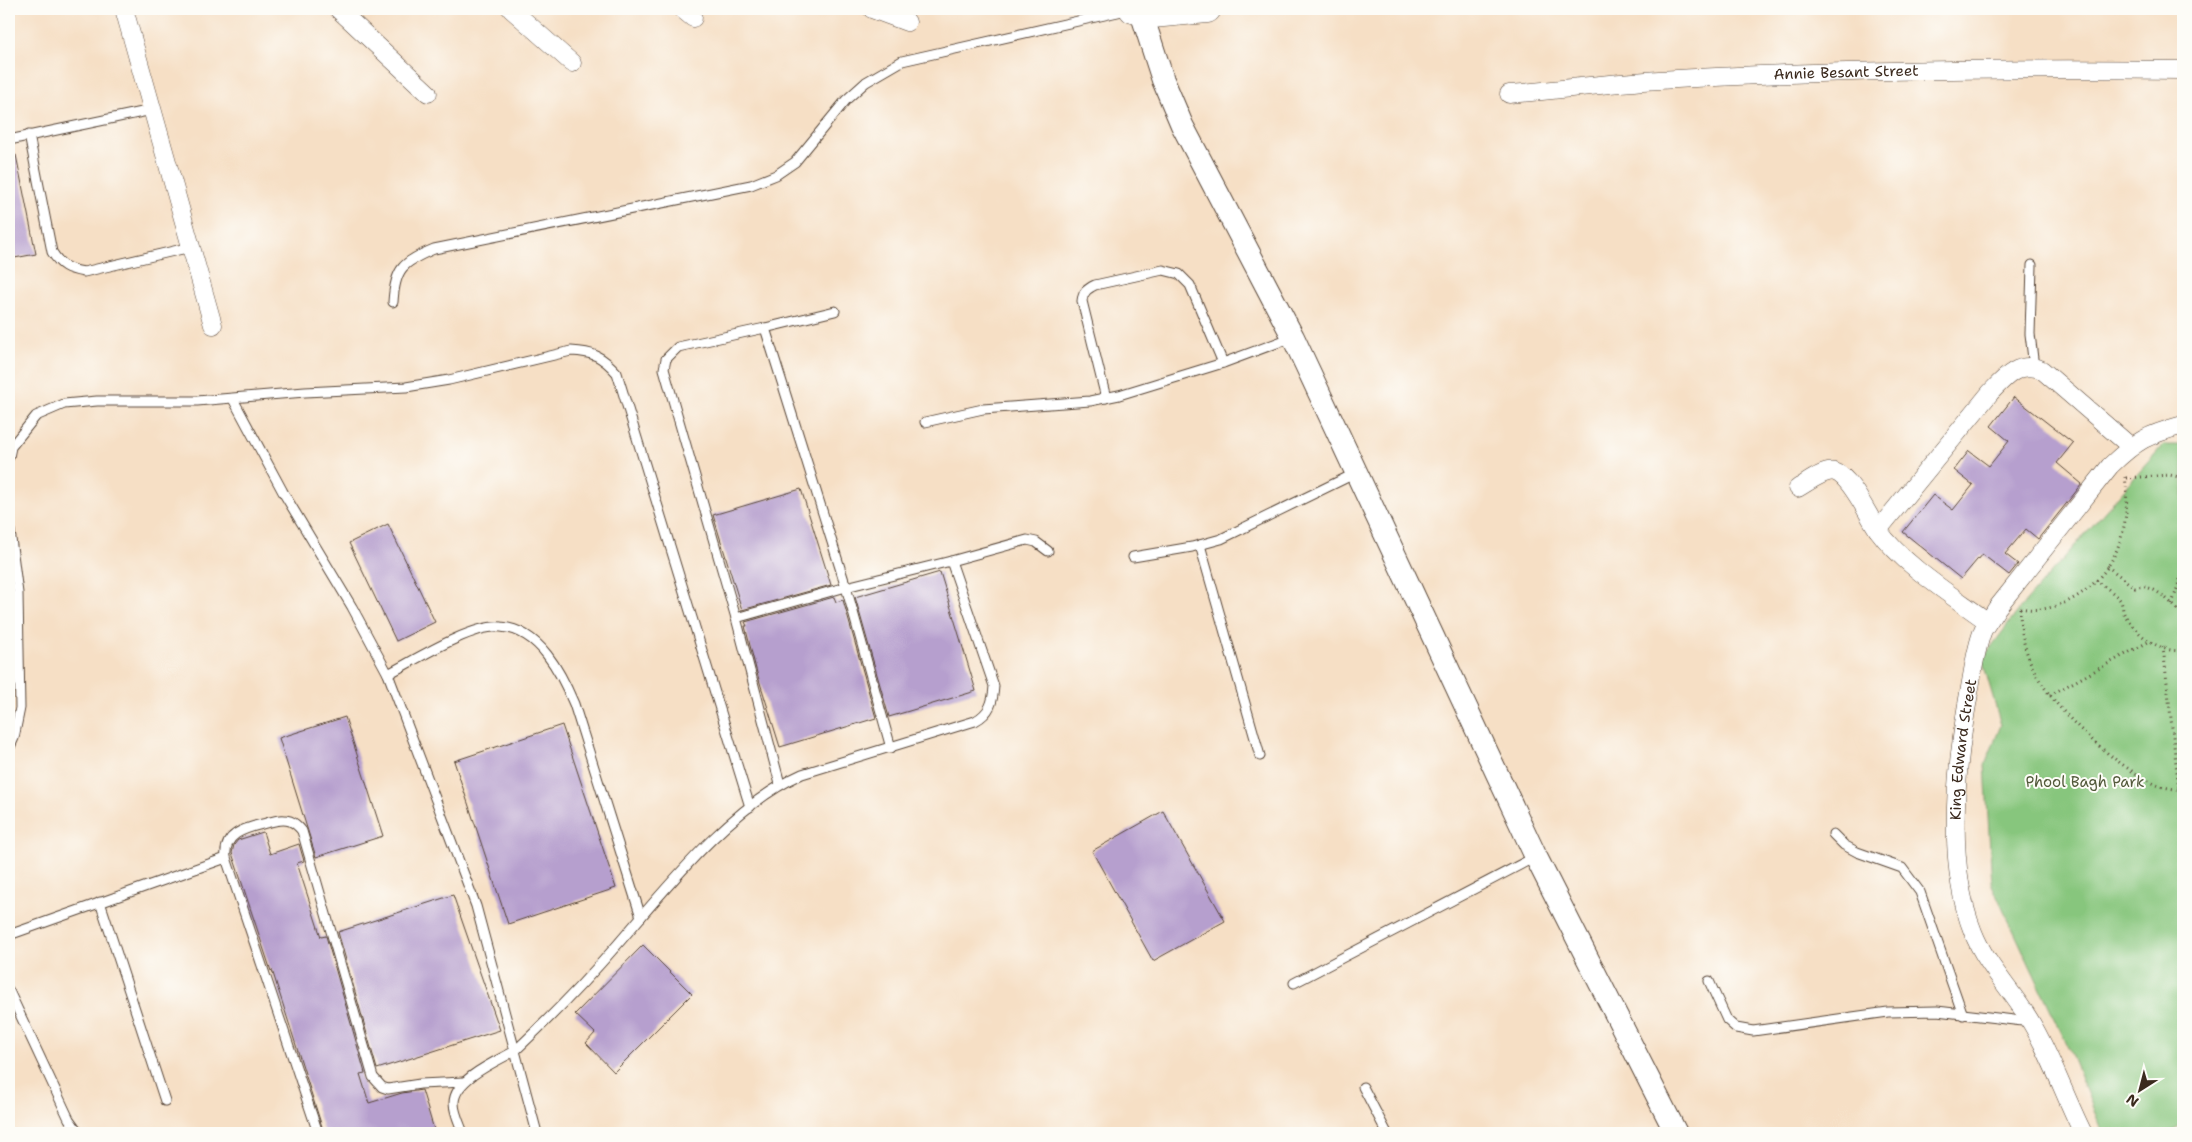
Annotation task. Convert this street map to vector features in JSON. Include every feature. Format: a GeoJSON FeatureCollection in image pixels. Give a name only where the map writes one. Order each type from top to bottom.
{"type":"FeatureCollection","features":[{"type":"Feature","properties":{"kind":"main road"},"geometry":{"type":"LineString","coordinates":[[1135,10],[1152,14],[1179,10],[1207,9]]}},
{"type":"Feature","properties":{"kind":"street"},"geometry":{"type":"LineString","coordinates":[[124,9],[213,325]]}},
{"type":"Feature","properties":{"kind":"street"},"geometry":{"type":"LineString","coordinates":[[338,9],[428,93]]}},
{"type":"Feature","properties":{"kind":"street"},"geometry":{"type":"LineString","coordinates":[[511,9],[572,63]]}},
{"type":"Feature","properties":{"kind":"street"},"geometry":{"type":"LineString","coordinates":[[872,9],[907,22]]}},
{"type":"Feature","properties":{"kind":"street"},"geometry":{"type":"LineString","coordinates":[[1135,10],[1182,125],[1293,337],[1536,857],[1676,1133]]}},
{"type":"Feature","properties":{"kind":"street","name":"Annie Besant Street"},"geometry":{"type":"LineString","coordinates":[[1508,94],[1658,80],[1803,74],[2074,68],[2183,70]]}},
{"type":"Feature","properties":{"kind":"street"},"geometry":{"type":"LineString","coordinates":[[1878,530],[1990,393],[2007,375],[2019,368],[2034,367],[2046,372],[2125,451]]}},
{"type":"Feature","properties":{"kind":"street","name":"King Edward Street"},"geometry":{"type":"LineString","coordinates":[[2083,1133],[2048,1053],[2032,1022],[1988,959],[1973,933],[1964,905],[1955,830],[1961,736],[1977,653],[1984,630],[2000,604],[2110,466],[2125,451],[2153,433],[2183,424]]}},
{"type":"Feature","properties":{"kind":"street"},"geometry":{"type":"LineString","coordinates":[[1798,488],[1828,472],[1834,471],[1840,474],[1878,530],[1904,559],[1988,622]]}},
{"type":"Feature","properties":{"kind":"lane"},"geometry":{"type":"LineString","coordinates":[[392,302],[394,282],[400,268],[410,260],[434,248],[751,185],[776,175],[796,162],[846,100],[866,82],[902,62],[1135,10]]}},
{"type":"Feature","properties":{"kind":"lane"},"geometry":{"type":"LineString","coordinates":[[9,140],[152,110]]}},
{"type":"Feature","properties":{"kind":"lane"},"geometry":{"type":"LineString","coordinates":[[29,136],[52,252],[60,264],[72,270],[84,272],[191,248]]}},
{"type":"Feature","properties":{"kind":"lane"},"geometry":{"type":"LineString","coordinates":[[2032,265],[2030,334],[2034,367]]}},
{"type":"Feature","properties":{"kind":"lane"},"geometry":{"type":"LineString","coordinates":[[1106,398],[1082,301],[1082,295],[1086,289],[1095,285],[1163,270],[1179,274],[1190,285],[1223,363]]}},
{"type":"Feature","properties":{"kind":"lane"},"geometry":{"type":"LineString","coordinates":[[780,784],[736,618],[664,369],[666,359],[678,347],[835,311]]}},
{"type":"Feature","properties":{"kind":"lane"},"geometry":{"type":"LineString","coordinates":[[765,328],[846,587],[891,748]]}},
{"type":"Feature","properties":{"kind":"lane"},"geometry":{"type":"LineString","coordinates":[[925,422],[983,409],[1045,405],[1106,398],[1223,363],[1293,337]]}},
{"type":"Feature","properties":{"kind":"lane"},"geometry":{"type":"LineString","coordinates":[[9,457],[11,447],[24,428],[36,416],[64,404],[97,401],[197,401],[306,392],[406,387],[449,380],[571,351],[587,352],[605,359],[617,373],[750,807]]}},
{"type":"Feature","properties":{"kind":"lane"},"geometry":{"type":"LineString","coordinates":[[233,399],[283,492],[352,608],[388,674],[476,906],[537,1133]]}},
{"type":"Feature","properties":{"kind":"lane"},"geometry":{"type":"LineString","coordinates":[[1133,558],[1221,539],[1356,473]]}},
{"type":"Feature","properties":{"kind":"lane"},"geometry":{"type":"LineString","coordinates":[[9,523],[18,593],[20,656],[20,708],[9,749]]}},
{"type":"Feature","properties":{"kind":"lane"},"geometry":{"type":"LineString","coordinates":[[736,618],[1027,540],[1036,542],[1048,551]]}},
{"type":"Feature","properties":{"kind":"lane"},"geometry":{"type":"LineString","coordinates":[[1200,545],[1260,756]]}},
{"type":"Feature","properties":{"kind":"lane"},"geometry":{"type":"LineString","coordinates":[[463,1133],[454,1103],[458,1089],[464,1082],[515,1051],[567,1000],[706,847],[750,807],[780,784],[802,774],[975,721],[985,714],[993,702],[994,686],[951,561]]}},
{"type":"Feature","properties":{"kind":"lane"},"geometry":{"type":"LineString","coordinates":[[388,674],[460,637],[486,628],[502,627],[519,632],[538,644],[563,677],[574,704],[641,917]]}},
{"type":"Feature","properties":{"kind":"lane"},"geometry":{"type":"LineString","coordinates":[[318,1133],[226,858],[225,849],[230,839],[244,828],[285,820],[298,826],[302,831],[373,1077],[382,1087],[388,1089],[420,1084],[464,1082]]}},
{"type":"Feature","properties":{"kind":"lane"},"geometry":{"type":"LineString","coordinates":[[1833,834],[1844,845],[1857,852],[1902,868],[1911,877],[1920,892],[1962,1015]]}},
{"type":"Feature","properties":{"kind":"lane"},"geometry":{"type":"LineString","coordinates":[[1294,983],[1536,857]]}},
{"type":"Feature","properties":{"kind":"lane"},"geometry":{"type":"LineString","coordinates":[[9,935],[226,858]]}},
{"type":"Feature","properties":{"kind":"lane"},"geometry":{"type":"LineString","coordinates":[[100,902],[166,1101]]}},
{"type":"Feature","properties":{"kind":"lane"},"geometry":{"type":"LineString","coordinates":[[1709,981],[1727,1020],[1736,1028],[1752,1031],[1888,1012],[1937,1011],[2032,1022]]}},
{"type":"Feature","properties":{"kind":"lane"},"geometry":{"type":"LineString","coordinates":[[9,991],[69,1119],[79,1133]]}},
{"type":"Feature","properties":{"kind":"lane"},"geometry":{"type":"LineString","coordinates":[[1362,1086],[1387,1133]]}},
{"type":"Feature","properties":{"kind":"path"},"geometry":{"type":"LineString","coordinates":[[2000,604],[2027,609],[2051,608],[2073,599],[2096,580],[2108,566],[2120,542],[2124,524],[2125,451]]}},
{"type":"Feature","properties":{"kind":"path"},"geometry":{"type":"LineString","coordinates":[[2126,478],[2170,475],[2183,478]]}},
{"type":"Feature","properties":{"kind":"path"},"geometry":{"type":"LineString","coordinates":[[2108,566],[2135,588],[2140,586],[2151,589],[2172,604],[2183,616]]}},
{"type":"Feature","properties":{"kind":"path"},"geometry":{"type":"LineString","coordinates":[[2172,604],[2183,570]]}},
{"type":"Feature","properties":{"kind":"path"},"geometry":{"type":"LineString","coordinates":[[2096,580],[2121,601],[2124,614],[2150,641],[2168,649],[2183,650]]}},
{"type":"Feature","properties":{"kind":"path"},"geometry":{"type":"LineString","coordinates":[[2020,608],[2020,623],[2024,646],[2034,669],[2050,695],[2072,721],[2127,767],[2157,784],[2181,790],[2164,647]]}},
{"type":"Feature","properties":{"kind":"path"},"geometry":{"type":"LineString","coordinates":[[2050,695],[2150,641]]}},
{"type":"Feature","properties":{"kind":"green space","name":"Phool Bagh Park"},"geometry":{"type":"Polygon","coordinates":[[[2163,445],[2183,445],[2183,1124],[2167,1133],[2103,1133],[2070,1051],[1992,885],[1985,765],[2001,725],[1982,659],[2022,606],[2163,445]]]}},
{"type":"Feature","properties":{"kind":"building"},"geometry":{"type":"Polygon","coordinates":[[[16,155],[36,254],[9,259],[9,156],[16,155]]]}},
{"type":"Feature","properties":{"kind":"building"},"geometry":{"type":"Polygon","coordinates":[[[2014,397],[2073,443],[2057,463],[2082,484],[2038,539],[2026,529],[2005,554],[2018,564],[2009,575],[1982,554],[1961,579],[1903,532],[1933,495],[1953,510],[1973,485],[1954,470],[1969,451],[1989,466],[2009,441],[1991,426],[2014,397]]]}},
{"type":"Feature","properties":{"kind":"building"},"geometry":{"type":"Polygon","coordinates":[[[801,489],[831,585],[742,610],[713,515],[801,489]]]}},
{"type":"Feature","properties":{"kind":"building"},"geometry":{"type":"Polygon","coordinates":[[[388,524],[435,622],[396,641],[349,543],[388,524]]]}},
{"type":"Feature","properties":{"kind":"building"},"geometry":{"type":"Polygon","coordinates":[[[940,572],[976,691],[889,717],[855,597],[940,572]]]}},
{"type":"Feature","properties":{"kind":"building"},"geometry":{"type":"Polygon","coordinates":[[[834,597],[836,602],[843,600],[876,718],[780,747],[757,673],[745,622],[834,597]]]}},
{"type":"Feature","properties":{"kind":"building"},"geometry":{"type":"Polygon","coordinates":[[[345,717],[383,836],[316,857],[279,738],[345,717]]]}},
{"type":"Feature","properties":{"kind":"building"},"geometry":{"type":"Polygon","coordinates":[[[562,725],[616,888],[508,924],[454,761],[562,725]]]}},
{"type":"Feature","properties":{"kind":"building"},"geometry":{"type":"Polygon","coordinates":[[[1163,811],[1225,921],[1153,961],[1092,851],[1163,811]]]}},
{"type":"Feature","properties":{"kind":"building"},"geometry":{"type":"Polygon","coordinates":[[[263,832],[270,854],[299,844],[304,861],[297,863],[321,937],[326,936],[365,1073],[360,1074],[369,1103],[402,1093],[422,1090],[435,1133],[324,1133],[232,853],[234,845],[238,840],[263,832]]]}},
{"type":"Feature","properties":{"kind":"building"},"geometry":{"type":"Polygon","coordinates":[[[453,895],[500,1030],[377,1069],[338,932],[453,895]]]}},
{"type":"Feature","properties":{"kind":"building"},"geometry":{"type":"Polygon","coordinates":[[[643,945],[692,994],[614,1072],[586,1043],[595,1033],[575,1014],[643,945]]]}}]}
